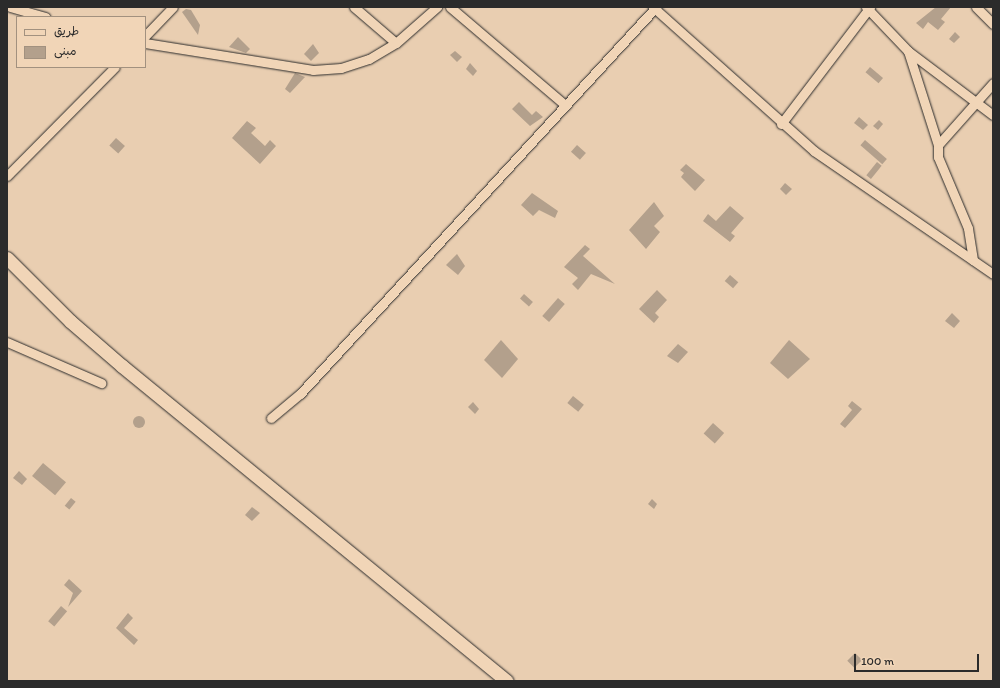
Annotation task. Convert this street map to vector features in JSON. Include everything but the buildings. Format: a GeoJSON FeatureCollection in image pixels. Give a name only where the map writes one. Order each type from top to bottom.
{"type":"FeatureCollection","features":[{"type":"Feature","properties":{"kind":"main road"},"geometry":{"type":"LineString","coordinates":[[7,258],[70,321],[122,366],[507,681]]}},
{"type":"Feature","properties":{"kind":"street"},"geometry":{"type":"LineString","coordinates":[[10,7],[42,16]]}},
{"type":"Feature","properties":{"kind":"street"},"geometry":{"type":"LineString","coordinates":[[146,35],[173,7]]}},
{"type":"Feature","properties":{"kind":"street"},"geometry":{"type":"LineString","coordinates":[[354,7],[396,43]]}},
{"type":"Feature","properties":{"kind":"street"},"geometry":{"type":"LineString","coordinates":[[146,43],[313,70],[341,68],[362,62],[396,43],[438,7]]}},
{"type":"Feature","properties":{"kind":"street"},"geometry":{"type":"LineString","coordinates":[[450,7],[565,105]]}},
{"type":"Feature","properties":{"kind":"street"},"geometry":{"type":"LineString","coordinates":[[976,7],[993,24]]}},
{"type":"Feature","properties":{"kind":"street"},"geometry":{"type":"LineString","coordinates":[[271,418],[300,394],[655,8],[781,124],[814,151],[993,274]]}},
{"type":"Feature","properties":{"kind":"street"},"geometry":{"type":"LineString","coordinates":[[781,124],[868,8],[908,51],[975,104],[993,115]]}},
{"type":"Feature","properties":{"kind":"street"},"geometry":{"type":"LineString","coordinates":[[908,51],[938,145],[938,158],[968,228],[973,260]]}},
{"type":"Feature","properties":{"kind":"street"},"geometry":{"type":"LineString","coordinates":[[7,176],[114,68]]}},
{"type":"Feature","properties":{"kind":"street"},"geometry":{"type":"LineString","coordinates":[[938,145],[993,83]]}},
{"type":"Feature","properties":{"kind":"street"},"geometry":{"type":"LineString","coordinates":[[7,342],[102,383]]}}]}
